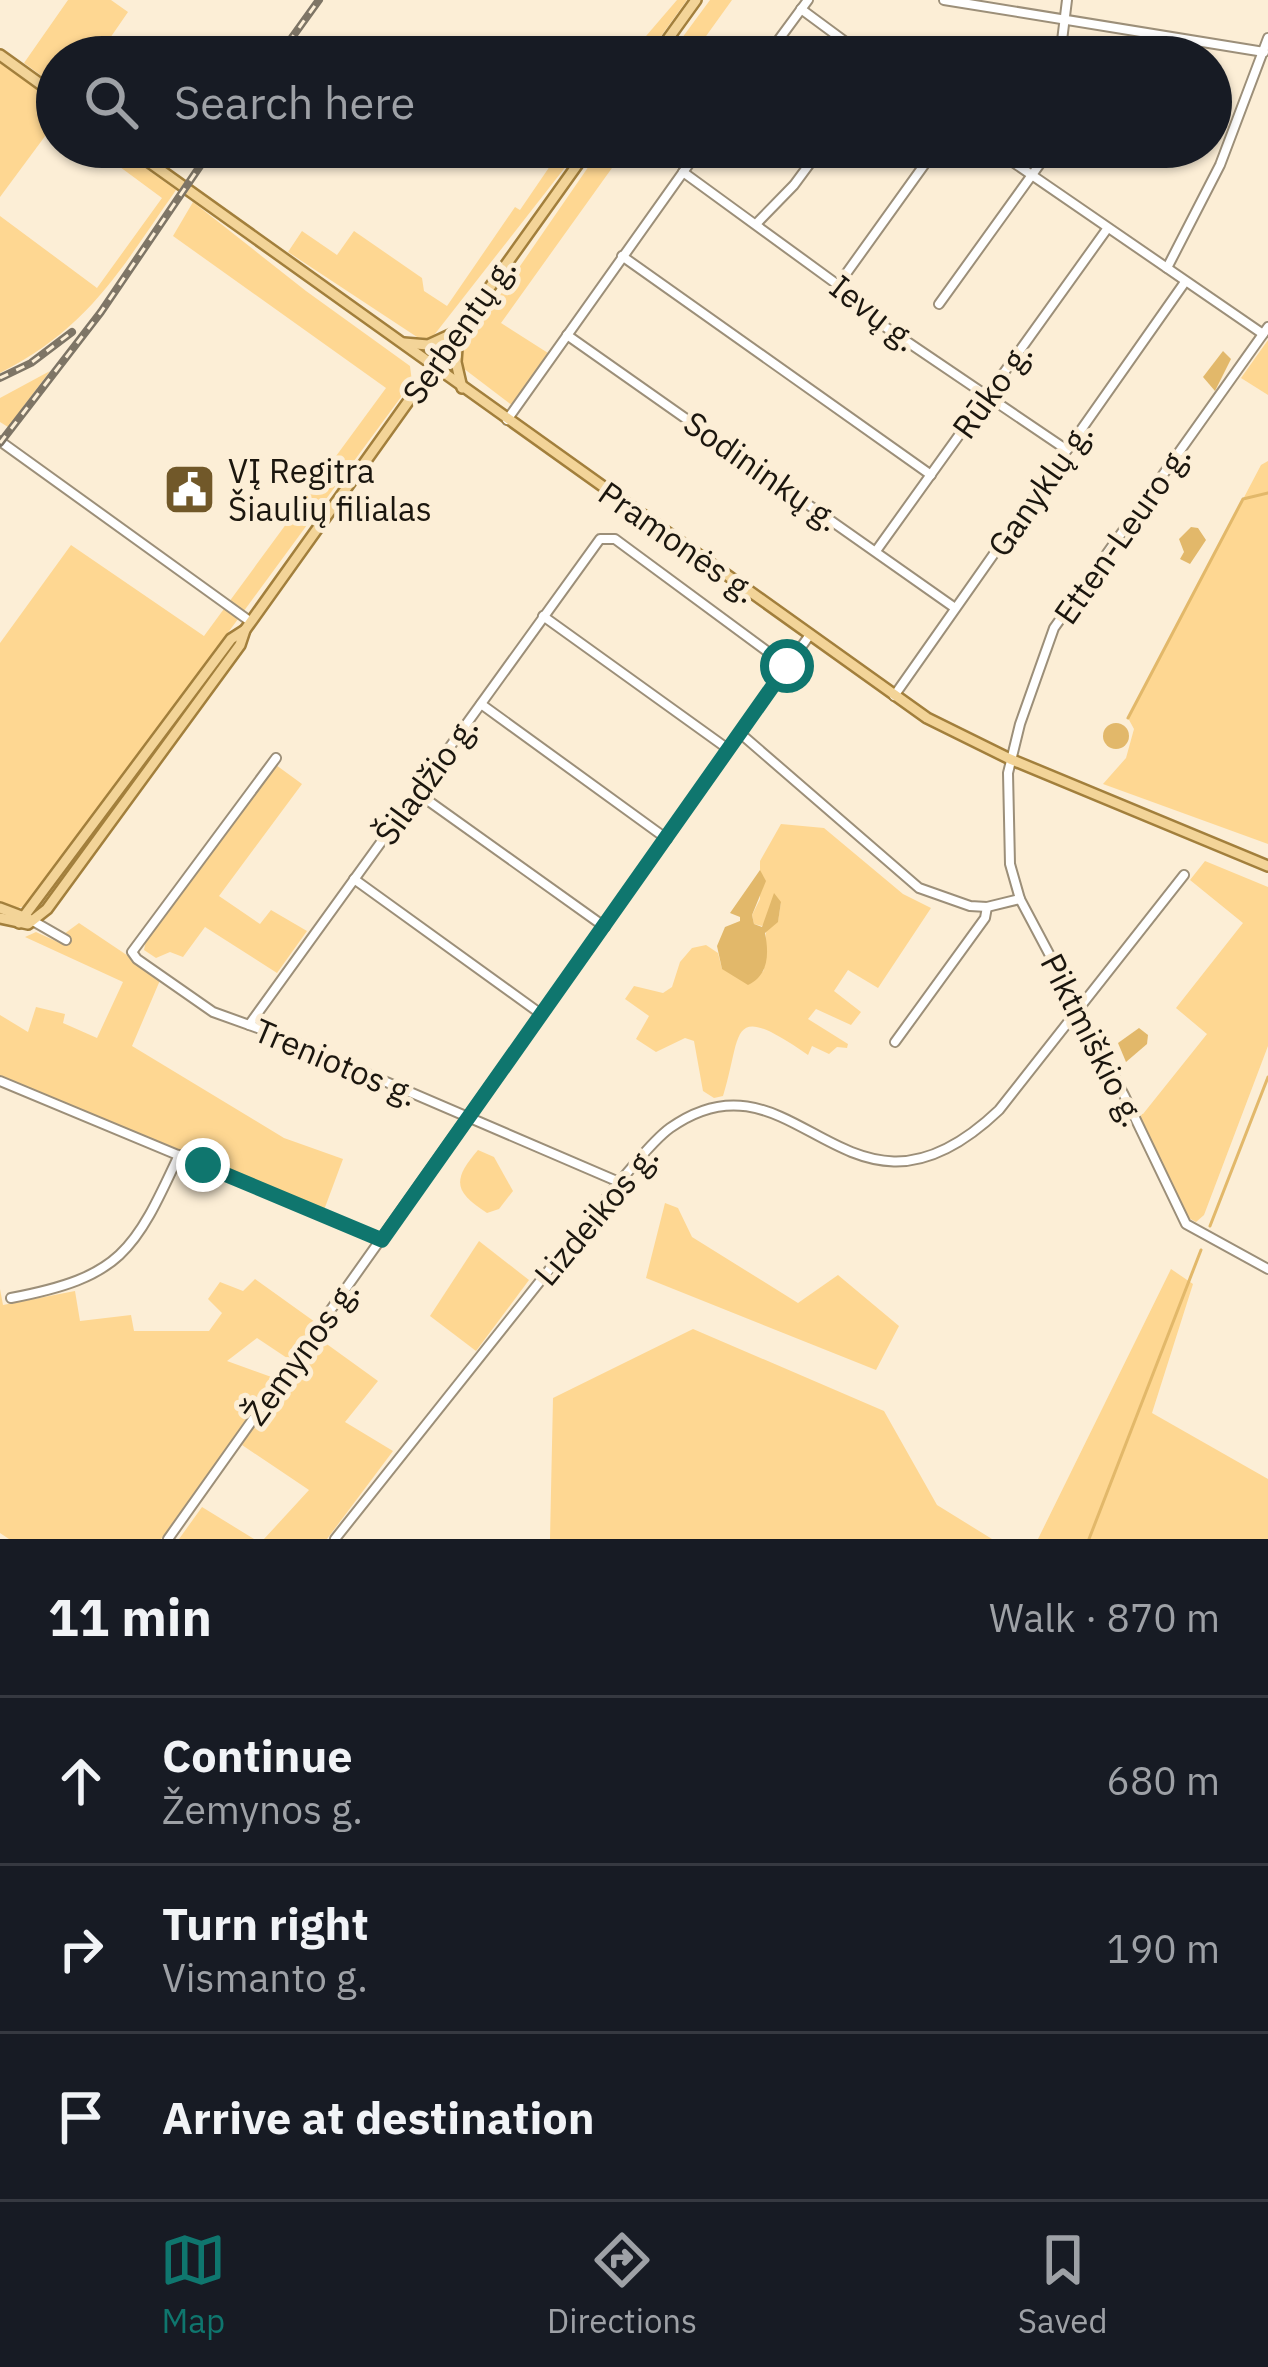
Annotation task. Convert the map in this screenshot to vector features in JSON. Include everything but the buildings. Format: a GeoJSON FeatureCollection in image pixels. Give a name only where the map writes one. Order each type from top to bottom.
{"type":"FeatureCollection","features":[{"type":"Feature","properties":{"kind":"main road"},"geometry":{"type":"LineString","coordinates":[[670,36],[696,0]]}},
{"type":"Feature","properties":{"kind":"main road"},"geometry":{"type":"LineString","coordinates":[[0,55],[36,81]]}},
{"type":"Feature","properties":{"kind":"main road","name":"Pramonės g."},"geometry":{"type":"LineString","coordinates":[[157,168],[944,728],[1268,866]]}},
{"type":"Feature","properties":{"kind":"main road","name":"Serbentų g."},"geometry":{"type":"LineString","coordinates":[[25,921],[47,909],[240,645],[248,626],[575,168]]}},
{"type":"Feature","properties":{"kind":"main road"},"geometry":{"type":"LineString","coordinates":[[398,343],[428,345],[459,330]]}},
{"type":"Feature","properties":{"kind":"main road"},"geometry":{"type":"LineString","coordinates":[[459,330],[456,362],[462,388]]}},
{"type":"Feature","properties":{"kind":"main road"},"geometry":{"type":"LineString","coordinates":[[0,908],[25,921]]}},
{"type":"Feature","properties":{"kind":"main road"},"geometry":{"type":"LineString","coordinates":[[0,918],[25,921]]}},
{"type":"Feature","properties":{"kind":"street"},"geometry":{"type":"LineString","coordinates":[[944,0],[1170,36]]}},
{"type":"Feature","properties":{"kind":"street"},"geometry":{"type":"LineString","coordinates":[[1063,36],[1067,0]]}},
{"type":"Feature","properties":{"kind":"street"},"geometry":{"type":"LineString","coordinates":[[781,36],[804,4],[841,36]]}},
{"type":"Feature","properties":{"kind":"street"},"geometry":{"type":"LineString","coordinates":[[1232,134],[1268,38]]}},
{"type":"Feature","properties":{"kind":"street"},"geometry":{"type":"LineString","coordinates":[[1232,47],[1264,52]]}},
{"type":"Feature","properties":{"kind":"street"},"geometry":{"type":"LineString","coordinates":[[507,420],[686,168]]}},
{"type":"Feature","properties":{"kind":"street"},"geometry":{"type":"LineString","coordinates":[[757,224],[807,168]]}},
{"type":"Feature","properties":{"kind":"street"},"geometry":{"type":"LineString","coordinates":[[838,285],[922,168]]}},
{"type":"Feature","properties":{"kind":"street"},"geometry":{"type":"LineString","coordinates":[[1020,168],[1185,282],[1265,330]]}},
{"type":"Feature","properties":{"kind":"street"},"geometry":{"type":"LineString","coordinates":[[939,304],[1036,168]]}},
{"type":"Feature","properties":{"kind":"street"},"geometry":{"type":"LineString","coordinates":[[1167,268],[1218,168]]}},
{"type":"Feature","properties":{"kind":"street","name":"Ievų g."},"geometry":{"type":"LineString","coordinates":[[683,172],[838,285],[878,322],[1067,450]]}},
{"type":"Feature","properties":{"kind":"street","name":"Rūko g."},"geometry":{"type":"LineString","coordinates":[[876,551],[1107,229]]}},
{"type":"Feature","properties":{"kind":"street"},"geometry":{"type":"LineString","coordinates":[[622,256],[931,475]]}},
{"type":"Feature","properties":{"kind":"street","name":"Ganyklų g."},"geometry":{"type":"LineString","coordinates":[[894,696],[1185,282]]}},
{"type":"Feature","properties":{"kind":"street","name":"Etten-Leuro g."},"geometry":{"type":"LineString","coordinates":[[1010,759],[1060,618],[1265,330]]}},
{"type":"Feature","properties":{"kind":"street","name":"Sodininkų g."},"geometry":{"type":"LineString","coordinates":[[567,335],[956,608]]}},
{"type":"Feature","properties":{"kind":"street"},"geometry":{"type":"LineString","coordinates":[[0,441],[248,626]]}},
{"type":"Feature","properties":{"kind":"street","name":"Šiladžio g."},"geometry":{"type":"LineString","coordinates":[[249,1025],[604,536],[615,539],[787,666]]}},
{"type":"Feature","properties":{"kind":"street"},"geometry":{"type":"LineString","coordinates":[[543,616],[728,749]]}},
{"type":"Feature","properties":{"kind":"street","name":"Žemynos g."},"geometry":{"type":"LineString","coordinates":[[168,1539],[809,636]]}},
{"type":"Feature","properties":{"kind":"street"},"geometry":{"type":"LineString","coordinates":[[481,704],[667,839]]}},
{"type":"Feature","properties":{"kind":"street"},"geometry":{"type":"LineString","coordinates":[[741,734],[920,888],[956,903],[987,907],[1020,899]]}},
{"type":"Feature","properties":{"kind":"street","name":"Treniotos g."},"geometry":{"type":"LineString","coordinates":[[276,758],[132,952],[213,1012],[619,1182]]}},
{"type":"Feature","properties":{"kind":"street","name":"Piktmiškio g."},"geometry":{"type":"LineString","coordinates":[[1010,759],[1010,864],[1020,899],[1186,1224],[1268,1269]]}},
{"type":"Feature","properties":{"kind":"street"},"geometry":{"type":"LineString","coordinates":[[416,792],[604,927]]}},
{"type":"Feature","properties":{"kind":"street","name":"Lizdeikos g."},"geometry":{"type":"LineString","coordinates":[[335,1539],[619,1182],[668,1130],[719,1107],[753,1108],[790,1118],[847,1153],[875,1160],[908,1162],[942,1154],[999,1110],[1184,875]]}},
{"type":"Feature","properties":{"kind":"street"},"geometry":{"type":"LineString","coordinates":[[354,879],[541,1014]]}},
{"type":"Feature","properties":{"kind":"street"},"geometry":{"type":"LineString","coordinates":[[895,1042],[985,918],[987,907]]}},
{"type":"Feature","properties":{"kind":"street"},"geometry":{"type":"LineString","coordinates":[[25,921],[66,940]]}},
{"type":"Feature","properties":{"kind":"street"},"geometry":{"type":"LineString","coordinates":[[0,1081],[382,1240]]}},
{"type":"Feature","properties":{"kind":"street"},"geometry":{"type":"LineString","coordinates":[[10,1298],[57,1289],[119,1258],[146,1227],[179,1155]]}},
{"type":"Feature","properties":{"kind":"shaded area"},"geometry":{"type":"Polygon","coordinates":[[[68,0],[111,0],[128,12],[111,36],[43,36],[68,0]]]}},
{"type":"Feature","properties":{"kind":"shaded area"},"geometry":{"type":"Polygon","coordinates":[[[677,0],[687,0],[661,36],[646,36],[677,0]]]}},
{"type":"Feature","properties":{"kind":"shaded area"},"geometry":{"type":"Polygon","coordinates":[[[710,0],[732,0],[706,36],[683,36],[710,0]]]}},
{"type":"Feature","properties":{"kind":"shaded area"},"geometry":{"type":"Polygon","coordinates":[[[36,46],[36,72],[24,63],[36,46]]]}},
{"type":"Feature","properties":{"kind":"shaded area"},"geometry":{"type":"Polygon","coordinates":[[[0,63],[36,89],[36,148],[0,197],[0,63]]]}},
{"type":"Feature","properties":{"kind":"shaded area"},"geometry":{"type":"Polygon","coordinates":[[[121,168],[145,168],[176,190],[119,271],[80,316],[0,373],[0,216],[97,288],[162,198],[121,168]]]}},
{"type":"Feature","properties":{"kind":"shaded area"},"geometry":{"type":"Polygon","coordinates":[[[549,168],[565,168],[431,339],[417,337],[288,252],[302,231],[337,255],[354,231],[422,278],[424,291],[447,306],[515,207],[520,210],[549,168]]]}},
{"type":"Feature","properties":{"kind":"shaded area"},"geometry":{"type":"Polygon","coordinates":[[[588,168],[612,168],[501,323],[548,353],[513,406],[463,368],[463,349],[588,168]]]}},
{"type":"Feature","properties":{"kind":"shaded area"},"geometry":{"type":"Polygon","coordinates":[[[193,202],[410,366],[412,382],[28,905],[18,908],[0,902],[0,643],[71,545],[204,636],[386,388],[173,236],[193,202]]]}},
{"type":"Feature","properties":{"kind":"shaded area"},"geometry":{"type":"Polygon","coordinates":[[[1268,340],[1268,395],[1241,378],[1268,340]]]}},
{"type":"Feature","properties":{"kind":"shaded area"},"geometry":{"type":"Polygon","coordinates":[[[1223,351],[1231,359],[1215,391],[1203,377],[1223,351]]]}},
{"type":"Feature","properties":{"kind":"shaded area"},"geometry":{"type":"Polygon","coordinates":[[[50,371],[8,427],[0,422],[0,398],[50,371]]]}},
{"type":"Feature","properties":{"kind":"shaded area"},"geometry":{"type":"Polygon","coordinates":[[[1268,461],[1268,844],[1103,784],[1126,758],[1134,729],[1128,718],[1261,465],[1268,461]]]}},
{"type":"Feature","properties":{"kind":"shaded area"},"geometry":{"type":"Polygon","coordinates":[[[1191,527],[1198,528],[1206,540],[1190,564],[1180,559],[1184,552],[1179,539],[1191,527]]]}},
{"type":"Feature","properties":{"kind":"shaded area"},"geometry":{"type":"Polygon","coordinates":[[[1116,723],[1129,736],[1116,749],[1103,736],[1116,723]]]}},
{"type":"Feature","properties":{"kind":"shaded area"},"geometry":{"type":"Polygon","coordinates":[[[276,765],[302,784],[219,896],[260,924],[271,910],[307,931],[277,973],[205,927],[183,957],[170,952],[156,958],[144,950],[146,940],[276,765]]]}},
{"type":"Feature","properties":{"kind":"shaded area"},"geometry":{"type":"Polygon","coordinates":[[[781,824],[824,828],[903,894],[931,908],[878,988],[848,970],[834,991],[861,1012],[851,1025],[816,1009],[808,1019],[848,1044],[847,1048],[837,1047],[829,1054],[812,1046],[808,1055],[751,1026],[737,1040],[723,1096],[714,1098],[703,1091],[694,1041],[685,1038],[656,1052],[636,1039],[649,1016],[625,999],[634,986],[663,993],[672,987],[680,962],[692,948],[706,945],[718,953],[722,969],[763,972],[767,927],[778,921],[781,902],[762,926],[754,924],[752,915],[760,899],[760,861],[781,824]]]}},
{"type":"Feature","properties":{"kind":"shaded area"},"geometry":{"type":"Polygon","coordinates":[[[1205,861],[1268,887],[1268,1046],[1204,1215],[1196,1222],[1185,1216],[1136,1112],[1143,1114],[1207,1034],[1176,1008],[1243,923],[1190,880],[1205,861]]]}},
{"type":"Feature","properties":{"kind":"shaded area"},"geometry":{"type":"Polygon","coordinates":[[[760,870],[766,881],[752,915],[754,924],[762,927],[774,893],[781,902],[778,922],[765,933],[764,969],[748,985],[722,969],[717,946],[725,927],[740,921],[730,913],[760,870]]]}},
{"type":"Feature","properties":{"kind":"shaded area"},"geometry":{"type":"Polygon","coordinates":[[[79,923],[161,978],[132,1046],[284,1138],[343,1159],[324,1210],[0,1076],[0,1015],[28,1032],[36,1007],[65,1014],[63,1023],[97,1038],[123,982],[25,937],[36,932],[60,943],[79,923]]]}},
{"type":"Feature","properties":{"kind":"shaded area"},"geometry":{"type":"Polygon","coordinates":[[[1139,1028],[1148,1035],[1147,1044],[1126,1062],[1118,1043],[1139,1028]]]}},
{"type":"Feature","properties":{"kind":"shaded area"},"geometry":{"type":"Polygon","coordinates":[[[478,1150],[494,1157],[513,1191],[499,1209],[487,1213],[468,1199],[460,1185],[478,1150]]]}},
{"type":"Feature","properties":{"kind":"shaded area"},"geometry":{"type":"Polygon","coordinates":[[[665,1203],[678,1208],[692,1237],[798,1303],[838,1275],[899,1326],[876,1370],[646,1278],[665,1203]]]}},
{"type":"Feature","properties":{"kind":"shaded area"},"geometry":{"type":"Polygon","coordinates":[[[479,1241],[529,1280],[476,1351],[430,1316],[479,1241]]]}},
{"type":"Feature","properties":{"kind":"shaded area"},"geometry":{"type":"Polygon","coordinates":[[[1171,1269],[1193,1284],[1152,1413],[1268,1479],[1268,1539],[1038,1539],[1171,1269]]]}},
{"type":"Feature","properties":{"kind":"shaded area"},"geometry":{"type":"Polygon","coordinates":[[[255,1279],[315,1322],[290,1360],[257,1338],[227,1361],[277,1379],[161,1539],[9,1539],[0,1533],[0,1289],[3,1305],[75,1291],[80,1321],[131,1315],[134,1331],[209,1331],[222,1313],[208,1299],[220,1282],[243,1291],[255,1279]]]}},
{"type":"Feature","properties":{"kind":"shaded area"},"geometry":{"type":"Polygon","coordinates":[[[693,1329],[884,1411],[937,1505],[992,1539],[550,1539],[553,1398],[693,1329]]]}},
{"type":"Feature","properties":{"kind":"shaded area"},"geometry":{"type":"Polygon","coordinates":[[[317,1337],[378,1381],[345,1422],[393,1451],[327,1539],[264,1539],[309,1490],[242,1445],[317,1337]]]}},
{"type":"Feature","properties":{"kind":"shaded area"},"geometry":{"type":"Polygon","coordinates":[[[202,1507],[254,1539],[179,1539],[202,1507]]]}},
{"type":"Feature","properties":{"kind":"waterway"},"geometry":{"type":"LineString","coordinates":[[1128,718],[1243,499],[1268,493]]}},
{"type":"Feature","properties":{"kind":"waterway"},"geometry":{"type":"LineString","coordinates":[[1210,1226],[1268,1077]]}},
{"type":"Feature","properties":{"kind":"waterway"},"geometry":{"type":"LineString","coordinates":[[1089,1539],[1201,1250]]}},
{"type":"Feature","properties":{"kind":"railway"},"geometry":{"type":"LineString","coordinates":[[293,36],[319,0]]}},
{"type":"Feature","properties":{"kind":"railway"},"geometry":{"type":"LineString","coordinates":[[0,443],[101,312],[199,168]]}},
{"type":"Feature","properties":{"kind":"railway"},"geometry":{"type":"LineString","coordinates":[[0,378],[31,363],[72,332]]}},
{"type":"Feature","properties":{"kind":"place","name":"VĮ Regitra Šiaulių filialas"},"geometry":{"type":"Point","coordinates":[189,490]}},
{"type":"Feature","properties":{"kind":"route"},"geometry":{"type":"LineString","coordinates":[[203,1165],[382,1240],[787,666]]}}]}
